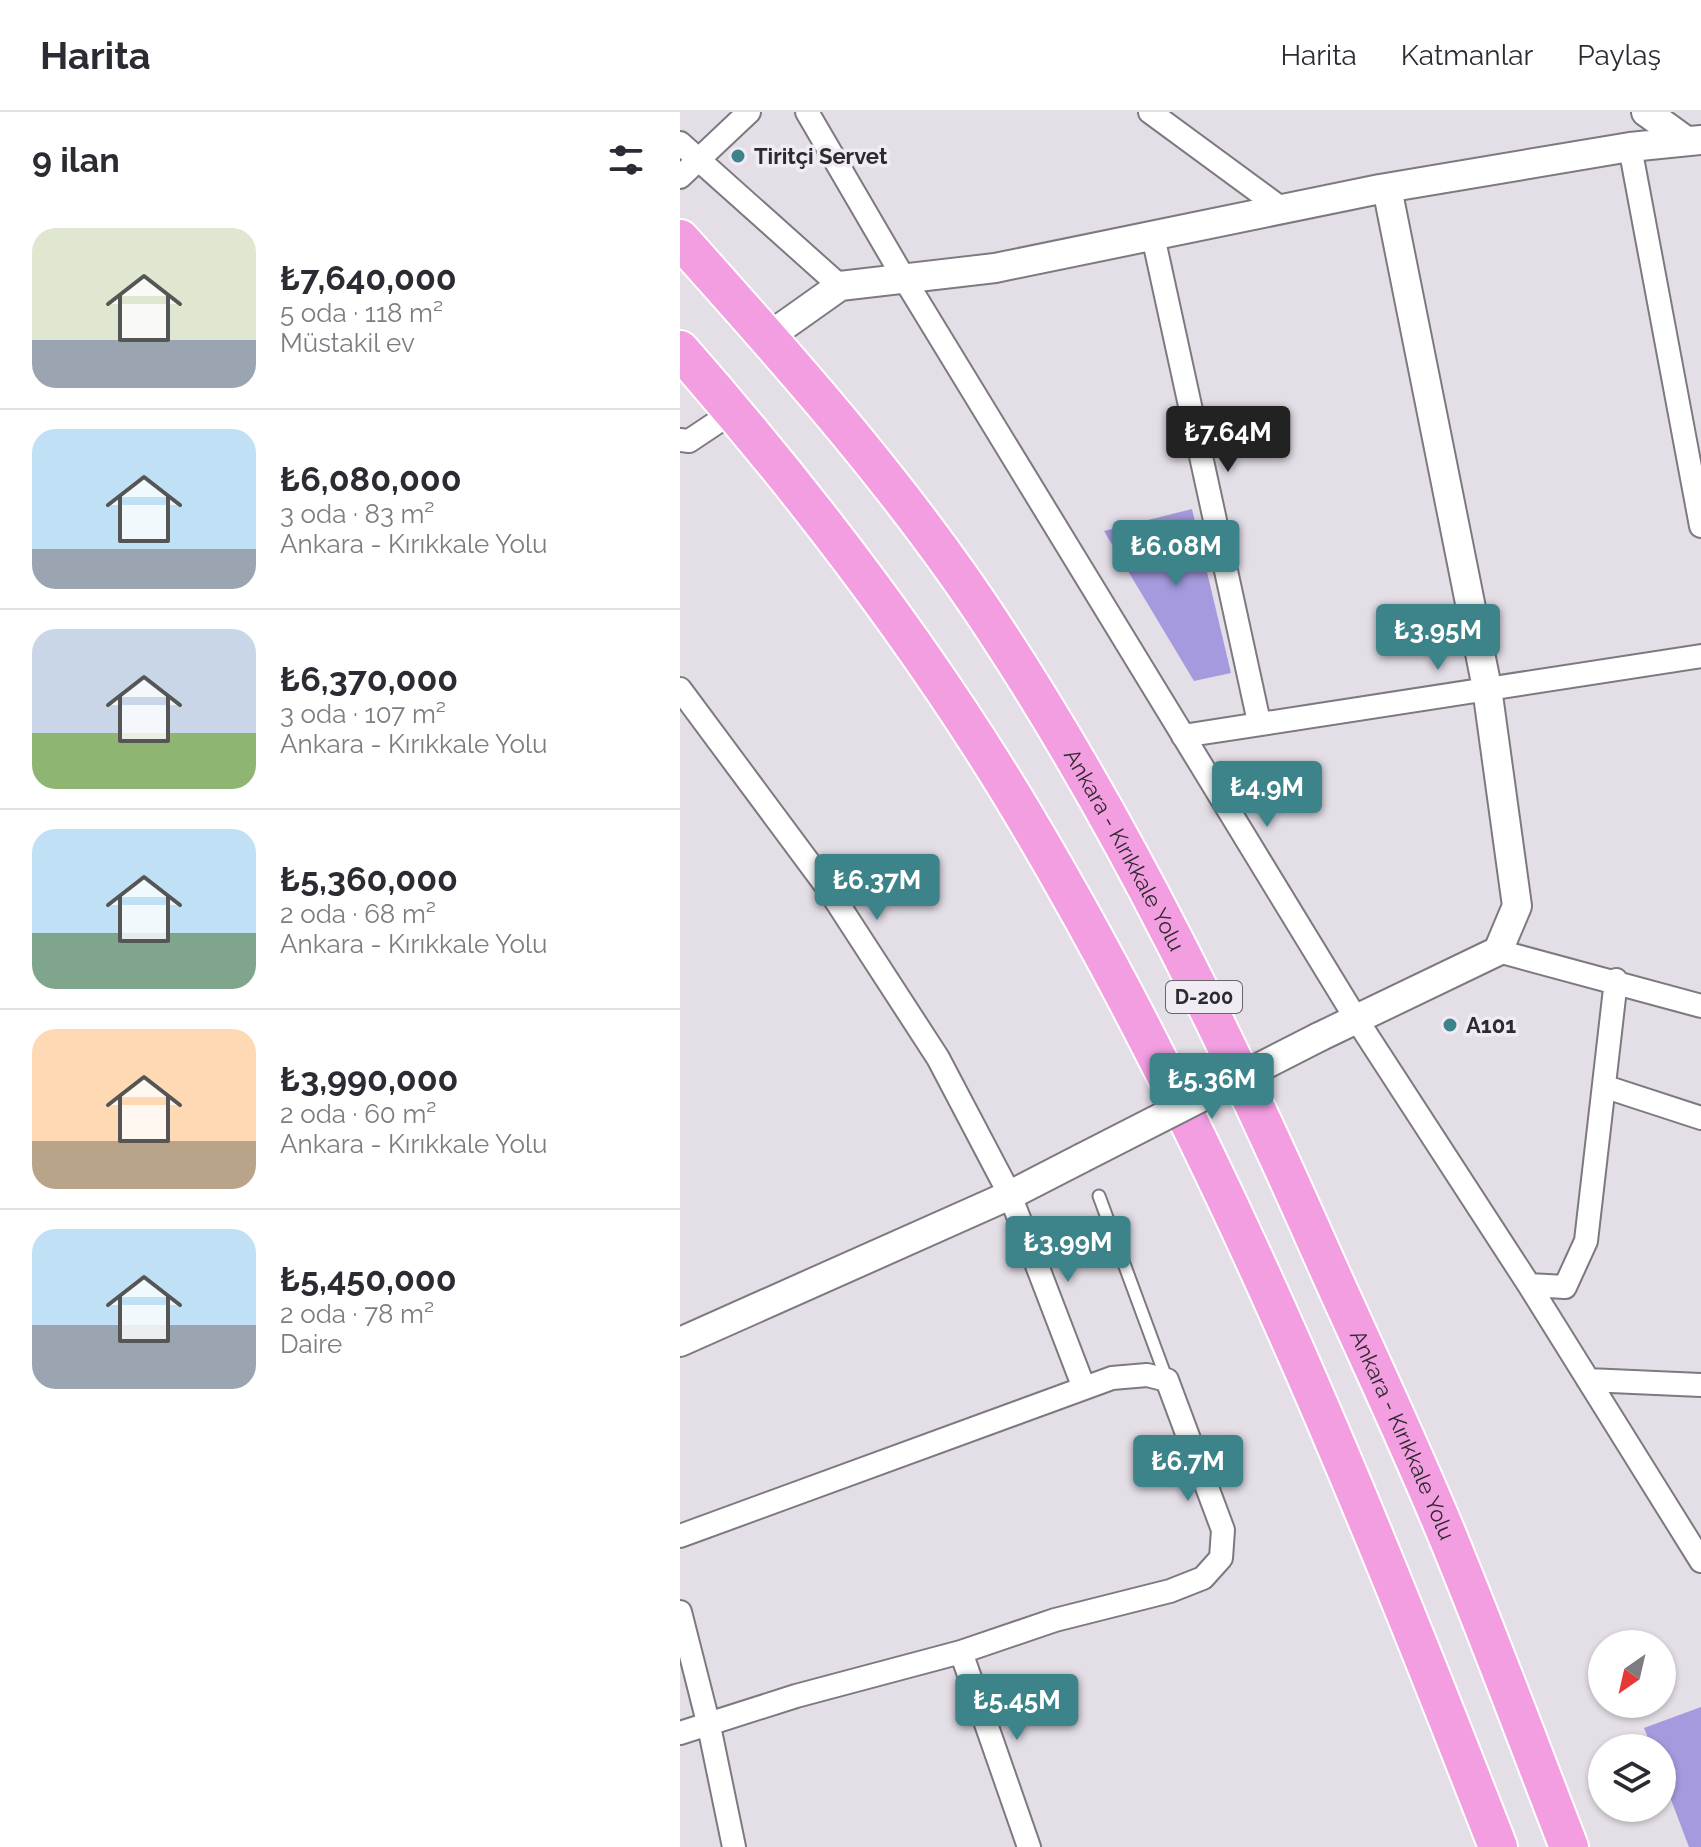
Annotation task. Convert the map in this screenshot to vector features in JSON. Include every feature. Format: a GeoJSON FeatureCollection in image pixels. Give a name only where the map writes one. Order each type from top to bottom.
{"type":"FeatureCollection","features":[{"type":"Feature","properties":{"kind":"highway","name":"Ankara - Kırıkkale Yolu"},"geometry":{"type":"LineString","coordinates":[[680,239],[768,337],[922,526],[1001,637],[1119,835],[1218,1022],[1453,1548],[1569,1847]]}},
{"type":"Feature","properties":{"kind":"highway","name":"D-200"},"geometry":{"type":"LineString","coordinates":[[680,350],[734,411],[875,592],[966,725],[1057,873],[1153,1049],[1231,1213],[1386,1561],[1498,1847]]}},
{"type":"Feature","properties":{"kind":"street"},"geometry":{"type":"LineString","coordinates":[[680,177],[749,112]]}},
{"type":"Feature","properties":{"kind":"street"},"geometry":{"type":"LineString","coordinates":[[807,112],[905,280],[1355,1017],[1529,1285],[1701,1561]]}},
{"type":"Feature","properties":{"kind":"street"},"geometry":{"type":"LineString","coordinates":[[1150,112],[1282,209]]}},
{"type":"Feature","properties":{"kind":"street"},"geometry":{"type":"LineString","coordinates":[[1646,112],[1693,140]]}},
{"type":"Feature","properties":{"kind":"street"},"geometry":{"type":"LineString","coordinates":[[768,337],[840,286],[995,268],[1387,188],[1630,147],[1693,140]]}},
{"type":"Feature","properties":{"kind":"street"},"geometry":{"type":"LineString","coordinates":[[680,143],[840,286]]}},
{"type":"Feature","properties":{"kind":"street"},"geometry":{"type":"LineString","coordinates":[[1630,147],[1701,526]]}},
{"type":"Feature","properties":{"kind":"street"},"geometry":{"type":"LineString","coordinates":[[1387,188],[1487,688],[1517,906],[1498,951]]}},
{"type":"Feature","properties":{"kind":"street"},"geometry":{"type":"LineString","coordinates":[[1153,236],[1259,722]]}},
{"type":"Feature","properties":{"kind":"street"},"geometry":{"type":"LineString","coordinates":[[680,462],[685,441],[734,411]]}},
{"type":"Feature","properties":{"kind":"street"},"geometry":{"type":"LineString","coordinates":[[1183,736],[1701,656]]}},
{"type":"Feature","properties":{"kind":"street"},"geometry":{"type":"LineString","coordinates":[[680,689],[827,887],[938,1058],[1010,1195],[1084,1388]]}},
{"type":"Feature","properties":{"kind":"street"},"geometry":{"type":"LineString","coordinates":[[680,1342],[1010,1195],[1355,1017],[1498,951],[1616,980],[1701,1006]]}},
{"type":"Feature","properties":{"kind":"street"},"geometry":{"type":"LineString","coordinates":[[1529,1285],[1565,1287],[1586,1241],[1616,980]]}},
{"type":"Feature","properties":{"kind":"street"},"geometry":{"type":"LineString","coordinates":[[1606,1087],[1701,1118]]}},
{"type":"Feature","properties":{"kind":"street"},"geometry":{"type":"LineString","coordinates":[[680,1536],[1112,1378],[1147,1375],[1167,1380],[1223,1530],[1221,1558],[1203,1578],[1170,1591],[1055,1620],[961,1652],[796,1696],[680,1733]]}},
{"type":"Feature","properties":{"kind":"street"},"geometry":{"type":"LineString","coordinates":[[1588,1380],[1701,1385]]}},
{"type":"Feature","properties":{"kind":"street"},"geometry":{"type":"LineString","coordinates":[[680,1612],[709,1726],[734,1847]]}},
{"type":"Feature","properties":{"kind":"street"},"geometry":{"type":"LineString","coordinates":[[961,1652],[1029,1847]]}},
{"type":"Feature","properties":{"kind":"lane"},"geometry":{"type":"LineString","coordinates":[[1099,1196],[1167,1380]]}},
{"type":"Feature","properties":{"kind":"building"},"geometry":{"type":"Polygon","coordinates":[[[1192,509],[1231,673],[1194,681],[1104,531],[1192,509]]]}},
{"type":"Feature","properties":{"kind":"building"},"geometry":{"type":"Polygon","coordinates":[[[1701,1707],[1701,1847],[1689,1847],[1676,1813],[1676,1734],[1646,1734],[1644,1728],[1701,1707]]]}},
{"type":"Feature","properties":{"kind":"place","name":"Tiritçi Servet"},"geometry":{"type":"Point","coordinates":[738,156]}},
{"type":"Feature","properties":{"kind":"place","name":"A101"},"geometry":{"type":"Point","coordinates":[1450,1025]}}]}
